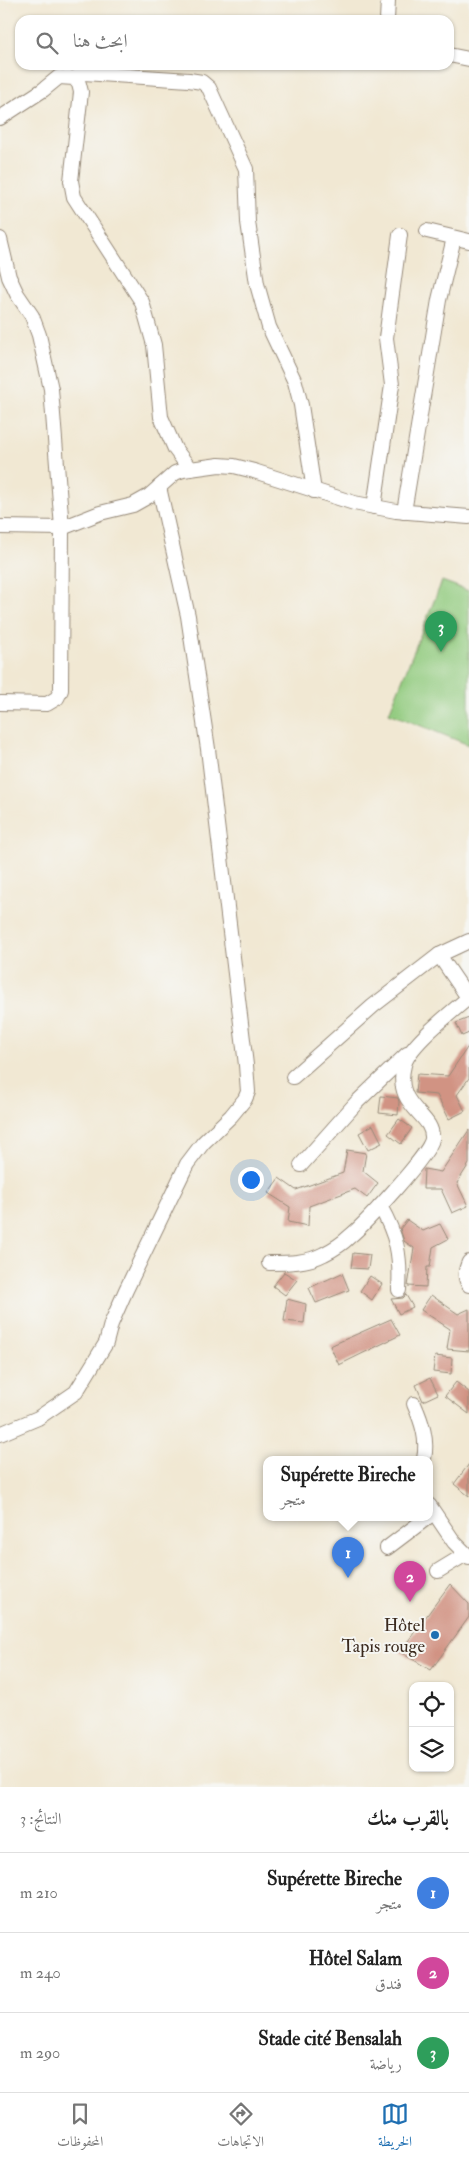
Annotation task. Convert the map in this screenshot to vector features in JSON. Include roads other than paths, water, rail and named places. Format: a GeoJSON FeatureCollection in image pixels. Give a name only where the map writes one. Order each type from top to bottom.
{"type":"FeatureCollection","features":[{"type":"Feature","properties":{"kind":"street"},"geometry":{"type":"LineString","coordinates":[[387,15],[388,0]]}},
{"type":"Feature","properties":{"kind":"street"},"geometry":{"type":"LineString","coordinates":[[454,56],[469,59]]}},
{"type":"Feature","properties":{"kind":"street"},"geometry":{"type":"LineString","coordinates":[[0,118],[43,90],[59,77],[74,78],[84,73],[189,80],[202,82],[209,88],[246,169],[248,222],[257,284],[267,321],[288,364],[299,398],[314,491]]}},
{"type":"Feature","properties":{"kind":"street"},"geometry":{"type":"LineString","coordinates":[[74,78],[79,84],[80,92],[71,181],[74,197],[142,302],[154,345],[161,417],[175,449],[190,469]]}},
{"type":"Feature","properties":{"kind":"street"},"geometry":{"type":"LineString","coordinates":[[427,231],[469,241]]}},
{"type":"Feature","properties":{"kind":"street"},"geometry":{"type":"LineString","coordinates":[[374,507],[392,385],[386,338],[400,236]]}},
{"type":"Feature","properties":{"kind":"street"},"geometry":{"type":"LineString","coordinates":[[404,512],[438,300],[454,238]]}},
{"type":"Feature","properties":{"kind":"street"},"geometry":{"type":"LineString","coordinates":[[0,239],[9,277],[17,294],[32,316],[39,335],[47,370],[56,431],[62,528],[61,690],[57,698],[46,704],[0,703]]}},
{"type":"Feature","properties":{"kind":"street"},"geometry":{"type":"LineString","coordinates":[[0,527],[62,528],[100,513],[132,505],[149,496],[175,474],[190,469],[219,465],[234,466],[314,491],[374,507],[404,512],[469,517]]}},
{"type":"Feature","properties":{"kind":"street"},"geometry":{"type":"LineString","coordinates":[[0,1434],[38,1418],[76,1392],[106,1343],[111,1324],[126,1290],[187,1164],[203,1143],[234,1112],[245,1099],[248,1092],[208,749],[188,616],[159,487]]}},
{"type":"Feature","properties":{"kind":"street"},"geometry":{"type":"LineString","coordinates":[[293,1077],[373,1006],[439,955],[469,941]]}},
{"type":"Feature","properties":{"kind":"street"},"geometry":{"type":"LineString","coordinates":[[301,1165],[357,1102],[469,998],[439,955]]}},
{"type":"Feature","properties":{"kind":"street"},"geometry":{"type":"LineString","coordinates":[[269,1263],[311,1260],[339,1246],[380,1206],[425,1152],[432,1141],[431,1128],[406,1099],[402,1083],[408,1053]]}},
{"type":"Feature","properties":{"kind":"street"},"geometry":{"type":"LineString","coordinates":[[380,1206],[396,1242],[401,1263],[400,1290]]}},
{"type":"Feature","properties":{"kind":"street"},"geometry":{"type":"LineString","coordinates":[[469,1262],[465,1271],[469,1285]]}},
{"type":"Feature","properties":{"kind":"street"},"geometry":{"type":"LineString","coordinates":[[414,1404],[424,1431],[426,1449],[425,1456]]}},
{"type":"Feature","properties":{"kind":"street"},"geometry":{"type":"LineString","coordinates":[[433,1516],[468,1556],[438,1571]]}},
{"type":"Feature","properties":{"kind":"street"},"geometry":{"type":"LineString","coordinates":[[387,1548],[419,1521]]}},
{"type":"Feature","properties":{"kind":"place","name":"Stade cité Bensalah"},"geometry":{"type":"Point","coordinates":[441,652]}},
{"type":"Feature","properties":{"kind":"place","name":"Supérette Bireche"},"geometry":{"type":"Point","coordinates":[348,1578]}},
{"type":"Feature","properties":{"kind":"place","name":"Hôtel Salam"},"geometry":{"type":"Point","coordinates":[410,1602]}},
{"type":"Feature","properties":{"kind":"place","name":"Hôtel Tapis rouge"},"geometry":{"type":"Point","coordinates":[435,1635]}}]}
